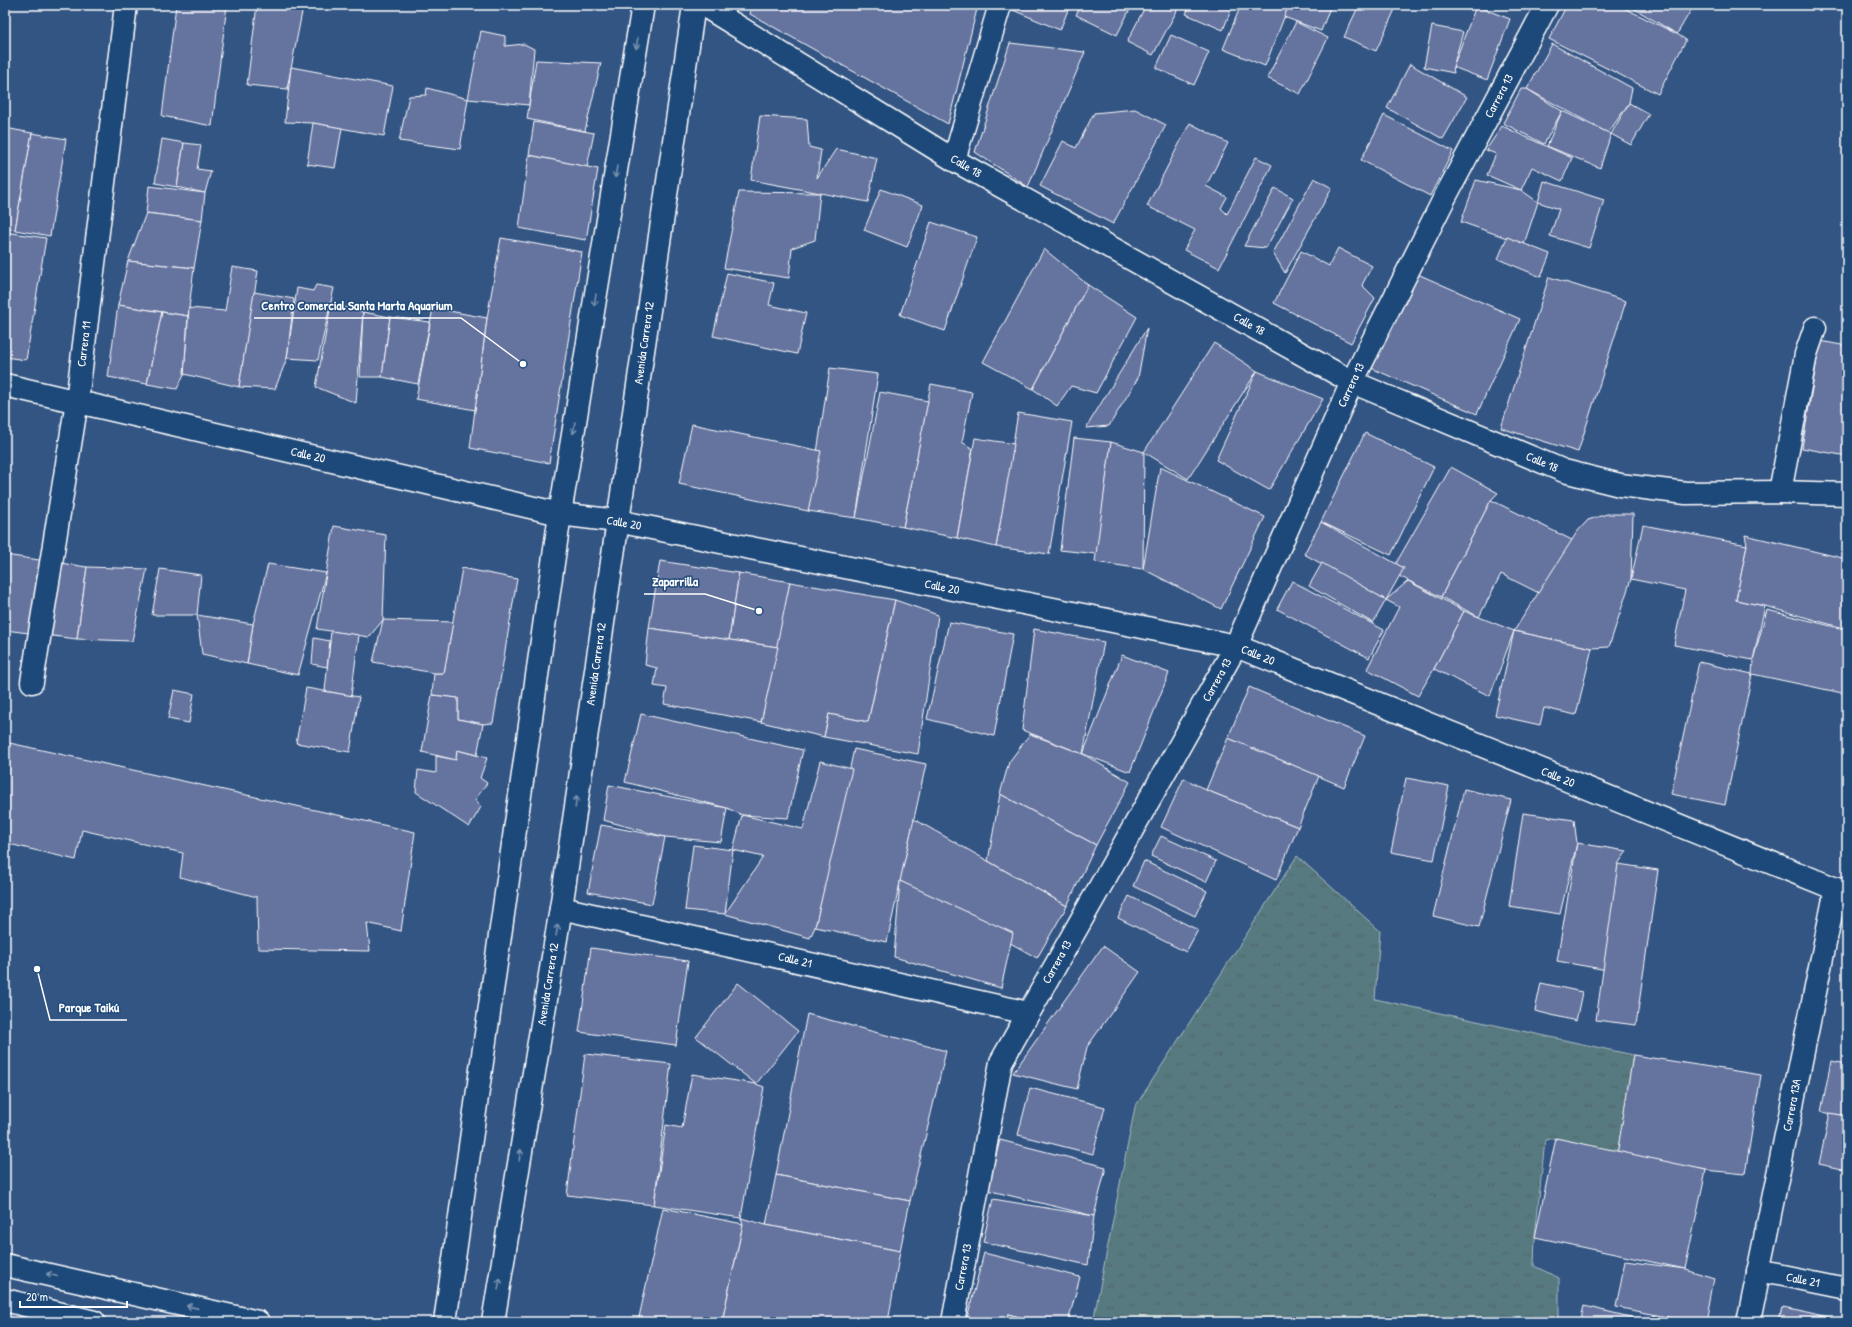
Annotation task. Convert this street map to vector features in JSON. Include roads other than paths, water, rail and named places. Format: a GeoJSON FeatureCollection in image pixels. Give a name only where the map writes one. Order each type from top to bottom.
{"type":"FeatureCollection","features":[{"type":"Feature","properties":{"kind":"street","name":"Carrera 11"},"geometry":{"type":"LineString","coordinates":[[32,682],[77,401],[126,5]]}},
{"type":"Feature","properties":{"kind":"street"},"geometry":{"type":"LineString","coordinates":[[445,1322],[560,514],[643,5]]}},
{"type":"Feature","properties":{"kind":"street","name":"Avenida Carrera 12"},"geometry":{"type":"LineString","coordinates":[[492,1322],[561,908],[694,5]]}},
{"type":"Feature","properties":{"kind":"street","name":"Calle 18"},"geometry":{"type":"LineString","coordinates":[[703,5],[954,160],[1352,382],[1564,471],[1620,485],[1686,493],[1780,492],[1847,494]]}},
{"type":"Feature","properties":{"kind":"street"},"geometry":{"type":"LineString","coordinates":[[954,160],[1000,5]]}},
{"type":"Feature","properties":{"kind":"street","name":"Carrera 13"},"geometry":{"type":"LineString","coordinates":[[953,1322],[1001,1062],[1236,646],[1352,382],[1542,6]]}},
{"type":"Feature","properties":{"kind":"street"},"geometry":{"type":"LineString","coordinates":[[1780,492],[1806,354],[1815,328]]}},
{"type":"Feature","properties":{"kind":"street","name":"Calle 20"},"geometry":{"type":"LineString","coordinates":[[5,385],[560,514],[617,521],[1236,646],[1841,890]]}},
{"type":"Feature","properties":{"kind":"street","name":"Carrera 13A"},"geometry":{"type":"LineString","coordinates":[[1748,1322],[1841,890]]}},
{"type":"Feature","properties":{"kind":"street","name":"Calle 21"},"geometry":{"type":"LineString","coordinates":[[561,908],[1028,1013]]}},
{"type":"Feature","properties":{"kind":"street"},"geometry":{"type":"LineString","coordinates":[[5,1265],[258,1322]]}},
{"type":"Feature","properties":{"kind":"street","name":"Calle 21"},"geometry":{"type":"LineString","coordinates":[[1758,1271],[1847,1289]]}},
{"type":"Feature","properties":{"kind":"street"},"geometry":{"type":"LineString","coordinates":[[5,1300],[94,1322]]}},
{"type":"Feature","properties":{"kind":"place","name":"Centro Comercial Santa Marta Aquarium"},"geometry":{"type":"Point","coordinates":[523,364]}},
{"type":"Feature","properties":{"kind":"place","name":"Zaparrilla"},"geometry":{"type":"Point","coordinates":[759,611]}},
{"type":"Feature","properties":{"kind":"place","name":"Parque Taikú"},"geometry":{"type":"Point","coordinates":[37,969]}}]}
